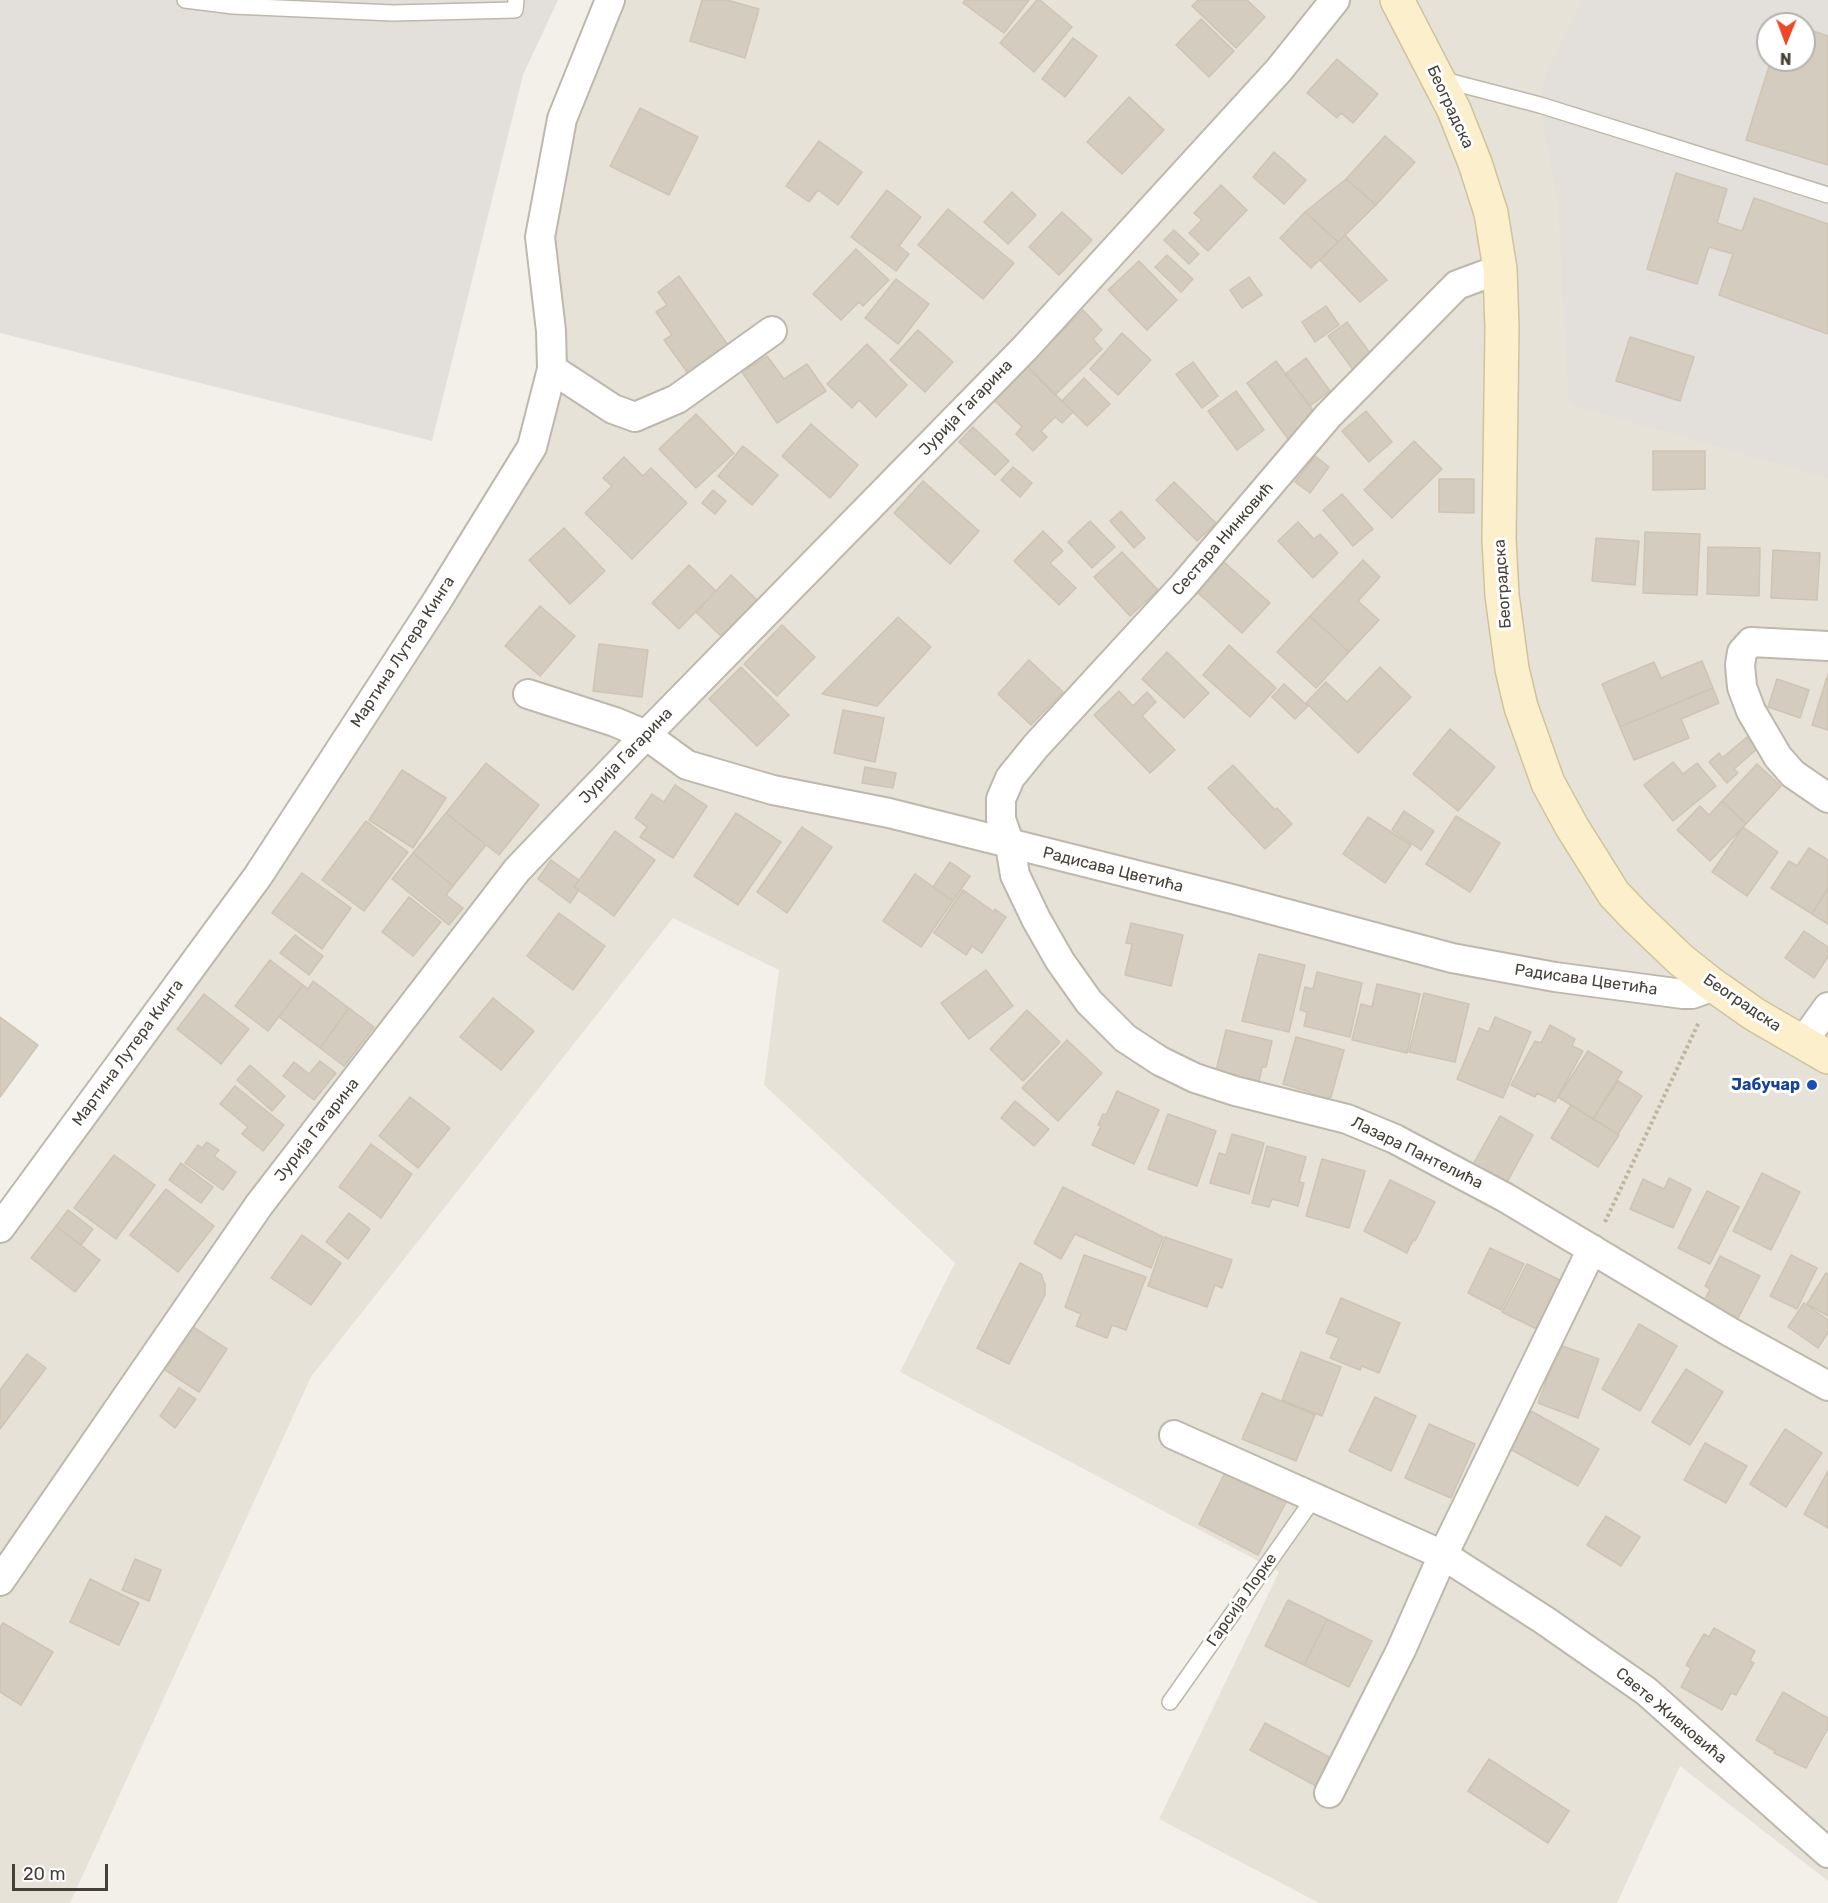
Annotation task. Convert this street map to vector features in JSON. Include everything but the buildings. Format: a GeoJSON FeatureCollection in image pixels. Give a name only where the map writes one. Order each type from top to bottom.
{"type":"FeatureCollection","features":[{"type":"Feature","properties":{"kind":"street","name":"Мартина Лутера Кинга"},"geometry":{"type":"LineString","coordinates":[[0,1228],[258,876],[437,601],[532,447],[552,369],[551,331],[540,237],[562,119],[610,0]]}},
{"type":"Feature","properties":{"kind":"street","name":"Јурија Гагарина"},"geometry":{"type":"LineString","coordinates":[[0,1581],[259,1205],[517,870],[1024,348],[1279,70],[1335,0]]}},
{"type":"Feature","properties":{"kind":"street","name":"Београдска"},"geometry":{"type":"LineString","coordinates":[[1397,0],[1454,110],[1475,163],[1491,213],[1500,269],[1502,328],[1499,539],[1506,631],[1521,707],[1548,783],[1572,827],[1614,894],[1651,932],[1707,986],[1815,1050]]}},
{"type":"Feature","properties":{"kind":"street","name":"Сестара Нинковић"},"geometry":{"type":"LineString","coordinates":[[1010,845],[1001,819],[1001,798],[1010,778],[1036,746],[1185,585],[1328,416],[1457,285],[1500,269]]}},
{"type":"Feature","properties":{"kind":"street"},"geometry":{"type":"LineString","coordinates":[[552,369],[613,409],[635,417],[677,399],[772,331]]}},
{"type":"Feature","properties":{"kind":"street"},"geometry":{"type":"LineString","coordinates":[[1828,646],[1750,642],[1742,652],[1740,664],[1742,687],[1751,711],[1778,757],[1793,774],[1828,798]]}},
{"type":"Feature","properties":{"kind":"street","name":"Радисава Цветића"},"geometry":{"type":"LineString","coordinates":[[528,694],[615,722],[646,735],[687,765],[772,790],[889,813],[1242,901],[1452,958],[1555,977],[1692,994],[1707,986]]}},
{"type":"Feature","properties":{"kind":"street","name":"Лазара Пантелића"},"geometry":{"type":"LineString","coordinates":[[1010,845],[1015,874],[1022,892],[1060,961],[1089,1002],[1125,1038],[1160,1061],[1195,1078],[1235,1091],[1347,1119],[1395,1139],[1506,1198],[1730,1332],[1828,1386]]}},
{"type":"Feature","properties":{"kind":"street"},"geometry":{"type":"LineString","coordinates":[[1815,1050],[1828,1007]]}},
{"type":"Feature","properties":{"kind":"street"},"geometry":{"type":"LineString","coordinates":[[1329,1793],[1401,1650],[1443,1555],[1592,1249]]}},
{"type":"Feature","properties":{"kind":"street","name":"Свете Живковића"},"geometry":{"type":"LineString","coordinates":[[1173,1435],[1443,1555],[1544,1620],[1646,1691],[1828,1853]]}},
{"type":"Feature","properties":{"kind":"lane"},"geometry":{"type":"LineString","coordinates":[[185,0],[233,6],[393,13],[515,10],[516,0]]}},
{"type":"Feature","properties":{"kind":"lane"},"geometry":{"type":"LineString","coordinates":[[1438,78],[1540,105],[1828,195]]}},
{"type":"Feature","properties":{"kind":"lane","name":"Гарсија Лорке"},"geometry":{"type":"LineString","coordinates":[[1170,1702],[1314,1498]]}},
{"type":"Feature","properties":{"kind":"path","name":"Београдска"},"geometry":{"type":"LineString","coordinates":[[1592,1249],[1696,1029],[1707,986]]}},
{"type":"Feature","properties":{"kind":"shaded area"},"geometry":{"type":"Polygon","coordinates":[[[0,0],[558,0],[523,75],[432,441],[0,333],[0,0]]]}},
{"type":"Feature","properties":{"kind":"shaded area"},"geometry":{"type":"Polygon","coordinates":[[[610,0],[1828,0],[1828,1881],[1680,1766],[1617,1903],[1319,1903],[1159,1819],[1279,1572],[900,1372],[955,1263],[764,1085],[779,970],[673,918],[311,1377],[70,1903],[0,1903],[0,1225],[532,447],[552,369],[540,237],[610,0]]]}},
{"type":"Feature","properties":{"kind":"shaded area"},"geometry":{"type":"Polygon","coordinates":[[[1582,0],[1828,0],[1828,478],[1569,404],[1558,205],[1540,105],[1546,74],[1582,0]]]}},
{"type":"Feature","properties":{"kind":"place","name":"Јабучар"},"geometry":{"type":"Point","coordinates":[1812,1085]}}]}
